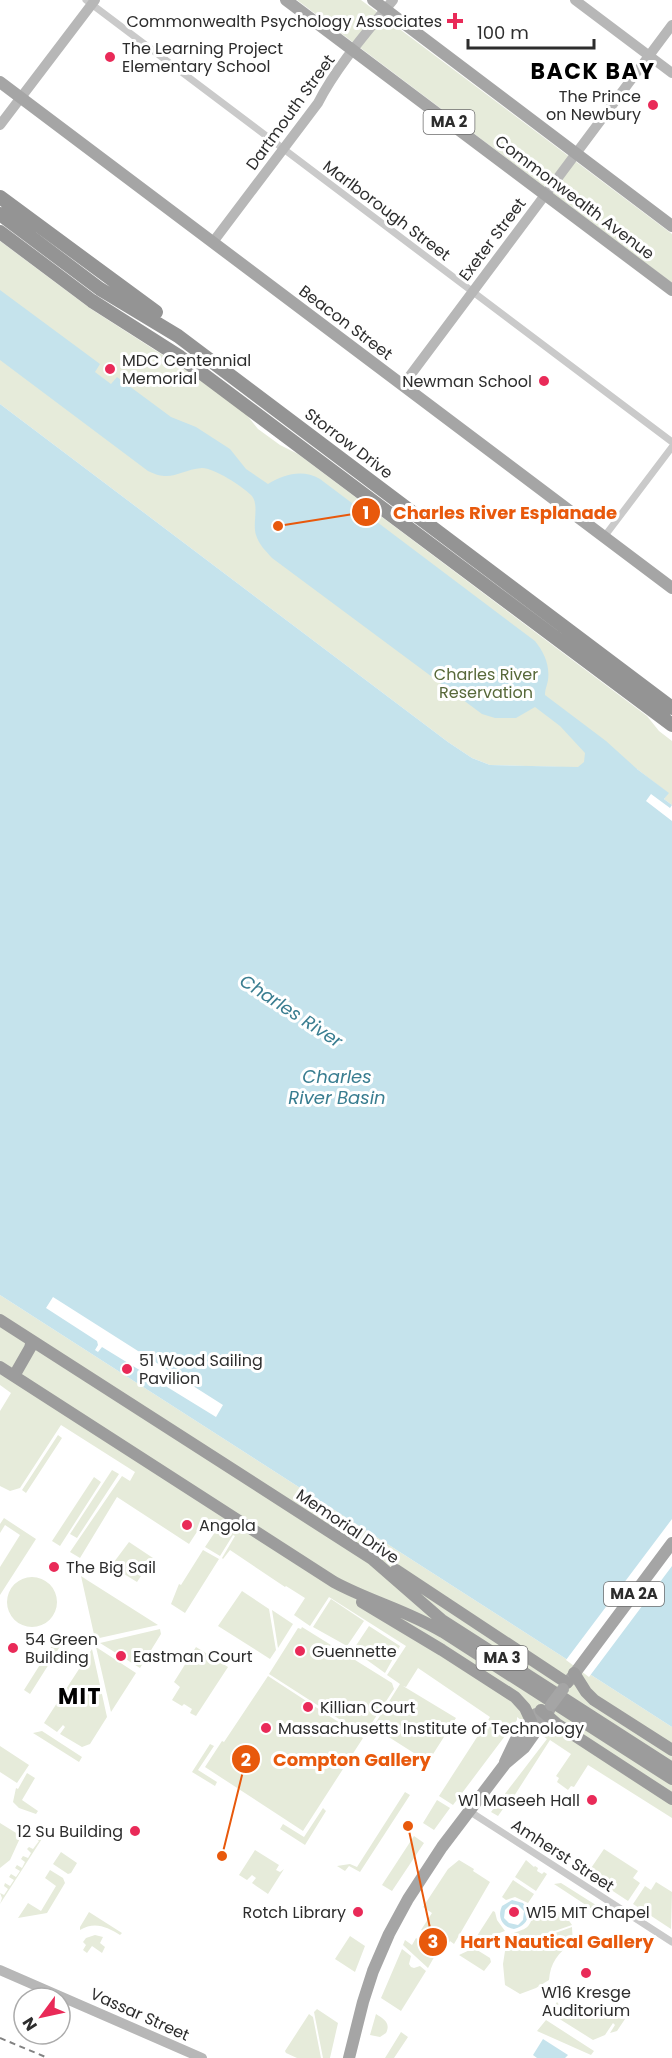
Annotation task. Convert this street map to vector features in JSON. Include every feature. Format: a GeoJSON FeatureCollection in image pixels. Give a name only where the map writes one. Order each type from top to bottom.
{"type":"FeatureCollection","features":[{"type":"Feature","properties":{"kind":"highway"},"geometry":{"type":"LineString","coordinates":[[0,197],[170,322],[204,355]]}},
{"type":"Feature","properties":{"kind":"highway","name":"Storrow Drive"},"geometry":{"type":"LineString","coordinates":[[0,213],[100,289],[157,321],[204,355],[672,708]]}},
{"type":"Feature","properties":{"kind":"highway","name":"Storrow Drive"},"geometry":{"type":"LineString","coordinates":[[0,232],[92,301],[180,357],[672,725]]}},
{"type":"Feature","properties":{"kind":"highway","name":"Memorial Drive"},"geometry":{"type":"LineString","coordinates":[[0,1320],[378,1563],[442,1620],[672,1768]]}},
{"type":"Feature","properties":{"kind":"highway"},"geometry":{"type":"LineString","coordinates":[[14,1376],[32,1341]]}},
{"type":"Feature","properties":{"kind":"highway","name":"MA 3"},"geometry":{"type":"LineString","coordinates":[[0,1367],[334,1582],[422,1620],[443,1632],[672,1779]]}},
{"type":"Feature","properties":{"kind":"highway"},"geometry":{"type":"LineString","coordinates":[[340,1538],[383,1562],[570,1679],[594,1700],[672,1750]]}},
{"type":"Feature","properties":{"kind":"highway"},"geometry":{"type":"LineString","coordinates":[[334,1582],[515,1697],[523,1705],[531,1721]]}},
{"type":"Feature","properties":{"kind":"highway"},"geometry":{"type":"LineString","coordinates":[[547,1710],[672,1799]]}},
{"type":"Feature","properties":{"kind":"main road","name":"Commonwealth Avenue"},"geometry":{"type":"LineString","coordinates":[[286,0],[672,290]]}},
{"type":"Feature","properties":{"kind":"main road"},"geometry":{"type":"LineString","coordinates":[[374,0],[389,4],[575,153],[672,226]]}},
{"type":"Feature","properties":{"kind":"main road"},"geometry":{"type":"LineString","coordinates":[[575,0],[672,73]]}},
{"type":"Feature","properties":{"kind":"main road"},"geometry":{"type":"LineString","coordinates":[[0,125],[91,1]]}},
{"type":"Feature","properties":{"kind":"main road","name":"Dartmouth Street"},"geometry":{"type":"LineString","coordinates":[[213,242],[389,4]]}},
{"type":"Feature","properties":{"kind":"main road","name":"Exeter Street"},"geometry":{"type":"LineString","coordinates":[[403,385],[672,25]]}},
{"type":"Feature","properties":{"kind":"main road","name":"Beacon Street"},"geometry":{"type":"LineString","coordinates":[[0,82],[672,588]]}},
{"type":"Feature","properties":{"kind":"main road","name":"MA 2A"},"geometry":{"type":"LineString","coordinates":[[349,2058],[366,1990],[388,1934],[423,1874],[505,1764],[524,1748],[547,1710],[672,1543]]}},
{"type":"Feature","properties":{"kind":"main road","name":"MA 2A"},"geometry":{"type":"LineString","coordinates":[[505,1764],[512,1747],[531,1721],[547,1710]]}},
{"type":"Feature","properties":{"kind":"main road","name":"Vassar Street"},"geometry":{"type":"LineString","coordinates":[[0,1970],[202,2058]]}},
{"type":"Feature","properties":{"kind":"street","name":"Marlborough Street"},"geometry":{"type":"LineString","coordinates":[[91,1],[282,149],[672,442]]}},
{"type":"Feature","properties":{"kind":"street"},"geometry":{"type":"LineString","coordinates":[[604,537],[672,447]]}},
{"type":"Feature","properties":{"kind":"street","name":"Amherst Street"},"geometry":{"type":"LineString","coordinates":[[469,1811],[672,1942]]}},
{"type":"Feature","properties":{"kind":"green space"},"geometry":{"type":"Polygon","coordinates":[[[297,0],[361,0],[672,234],[672,283],[297,0]]]}},
{"type":"Feature","properties":{"kind":"green space","name":"Charles River Reservation"},"geometry":{"type":"Polygon","coordinates":[[[0,241],[91,309],[186,370],[246,414],[258,429],[280,445],[298,454],[647,716],[659,731],[672,741],[672,805],[664,799],[668,793],[637,769],[490,765],[472,758],[0,404],[0,241]]]}},
{"type":"Feature","properties":{"kind":"green space"},"geometry":{"type":"Polygon","coordinates":[[[0,1295],[672,1727],[672,1818],[588,1765],[574,1787],[571,1786],[568,1790],[557,1782],[559,1778],[556,1776],[571,1754],[550,1740],[507,1807],[505,1806],[498,1816],[491,1812],[547,1739],[517,1717],[453,1805],[439,1796],[490,1717],[418,1668],[406,1687],[403,1686],[456,1718],[428,1762],[373,1727],[400,1684],[387,1675],[406,1646],[329,1597],[310,1626],[294,1615],[305,1598],[230,1550],[222,1558],[235,1536],[233,1535],[220,1556],[205,1547],[219,1526],[206,1518],[189,1544],[117,1497],[80,1558],[70,1552],[122,1476],[130,1481],[135,1472],[61,1425],[20,1488],[10,1491],[0,1486],[0,1411],[11,1393],[0,1385],[0,1295]]]}},
{"type":"Feature","properties":{"kind":"green space"},"geometry":{"type":"Polygon","coordinates":[[[58,1435],[62,1438],[26,1493],[22,1490],[58,1435]]]}},
{"type":"Feature","properties":{"kind":"green space"},"geometry":{"type":"Polygon","coordinates":[[[112,1470],[119,1474],[77,1538],[70,1534],[112,1470]]]}},
{"type":"Feature","properties":{"kind":"green space"},"geometry":{"type":"Polygon","coordinates":[[[94,1477],[101,1482],[60,1546],[52,1541],[94,1477]]]}},
{"type":"Feature","properties":{"kind":"green space"},"geometry":{"type":"Polygon","coordinates":[[[4,1518],[36,1539],[0,1595],[0,1567],[20,1535],[5,1525],[0,1533],[0,1524],[4,1518]]]}},
{"type":"Feature","properties":{"kind":"green space"},"geometry":{"type":"Polygon","coordinates":[[[129,1542],[153,1558],[137,1582],[111,1566],[129,1542]]]}},
{"type":"Feature","properties":{"kind":"green space"},"geometry":{"type":"Polygon","coordinates":[[[203,1550],[219,1559],[185,1613],[171,1604],[179,1584],[181,1585],[203,1550]]]}},
{"type":"Feature","properties":{"kind":"green space"},"geometry":{"type":"Polygon","coordinates":[[[81,1576],[87,1580],[158,1625],[95,1639],[81,1576]]]}},
{"type":"Feature","properties":{"kind":"green space"},"geometry":{"type":"Polygon","coordinates":[[[27,1577],[37,1577],[50,1584],[57,1597],[57,1607],[50,1620],[37,1627],[27,1627],[18,1623],[11,1616],[7,1607],[7,1597],[11,1588],[18,1581],[27,1577]]]}},
{"type":"Feature","properties":{"kind":"green space"},"geometry":{"type":"Polygon","coordinates":[[[242,1591],[269,1609],[276,1650],[270,1659],[218,1626],[242,1591]]]}},
{"type":"Feature","properties":{"kind":"green space"},"geometry":{"type":"Polygon","coordinates":[[[331,1599],[364,1621],[347,1646],[313,1627],[331,1599]]]}},
{"type":"Feature","properties":{"kind":"green space"},"geometry":{"type":"Polygon","coordinates":[[[272,1610],[293,1624],[278,1648],[272,1610]]]}},
{"type":"Feature","properties":{"kind":"green space"},"geometry":{"type":"Polygon","coordinates":[[[369,1626],[400,1646],[385,1673],[353,1650],[369,1626]]]}},
{"type":"Feature","properties":{"kind":"green space"},"geometry":{"type":"Polygon","coordinates":[[[302,1627],[392,1683],[394,1689],[364,1735],[269,1674],[298,1628],[302,1627]]]}},
{"type":"Feature","properties":{"kind":"green space"},"geometry":{"type":"Polygon","coordinates":[[[160,1629],[161,1634],[140,1668],[100,1643],[160,1629]]]}},
{"type":"Feature","properties":{"kind":"green space"},"geometry":{"type":"Polygon","coordinates":[[[60,1633],[66,1637],[30,1694],[24,1690],[60,1633]]]}},
{"type":"Feature","properties":{"kind":"green space"},"geometry":{"type":"Polygon","coordinates":[[[96,1647],[136,1673],[111,1712],[96,1647]]]}},
{"type":"Feature","properties":{"kind":"green space"},"geometry":{"type":"Polygon","coordinates":[[[196,1647],[228,1667],[196,1716],[190,1713],[192,1709],[172,1700],[180,1687],[174,1682],[196,1647]]]}},
{"type":"Feature","properties":{"kind":"green space"},"geometry":{"type":"Polygon","coordinates":[[[92,1649],[107,1717],[90,1744],[82,1747],[60,1734],[65,1727],[63,1725],[57,1732],[44,1723],[92,1649]]]}},
{"type":"Feature","properties":{"kind":"green space"},"geometry":{"type":"Polygon","coordinates":[[[268,1676],[363,1738],[303,1831],[205,1767],[268,1676]]]}},
{"type":"Feature","properties":{"kind":"green space"},"geometry":{"type":"Polygon","coordinates":[[[42,1731],[82,1757],[79,1762],[33,1733],[42,1731]]]}},
{"type":"Feature","properties":{"kind":"green space"},"geometry":{"type":"Polygon","coordinates":[[[210,1744],[214,1746],[198,1770],[217,1782],[215,1786],[192,1772],[210,1744]]]}},
{"type":"Feature","properties":{"kind":"green space"},"geometry":{"type":"Polygon","coordinates":[[[0,1746],[29,1765],[17,1783],[0,1772],[0,1746]]]}},
{"type":"Feature","properties":{"kind":"green space"},"geometry":{"type":"Polygon","coordinates":[[[27,1773],[35,1778],[22,1800],[38,1811],[36,1814],[19,1808],[13,1802],[16,1788],[18,1789],[27,1773]]]}},
{"type":"Feature","properties":{"kind":"green space"},"geometry":{"type":"Polygon","coordinates":[[[405,1792],[410,1795],[360,1872],[349,1866],[345,1871],[337,1866],[350,1864],[357,1867],[405,1792]]]}},
{"type":"Feature","properties":{"kind":"green space"},"geometry":{"type":"Polygon","coordinates":[[[437,1800],[450,1808],[434,1830],[423,1823],[437,1800]]]}},
{"type":"Feature","properties":{"kind":"green space"},"geometry":{"type":"Polygon","coordinates":[[[323,1808],[326,1811],[305,1845],[280,1829],[283,1824],[304,1837],[323,1808]]]}},
{"type":"Feature","properties":{"kind":"green space"},"geometry":{"type":"Polygon","coordinates":[[[0,1823],[21,1836],[10,1860],[0,1868],[0,1823]]]}},
{"type":"Feature","properties":{"kind":"green space"},"geometry":{"type":"Polygon","coordinates":[[[40,1833],[45,1834],[0,1904],[2,1898],[0,1893],[4,1895],[8,1889],[4,1886],[5,1883],[10,1886],[14,1880],[9,1877],[11,1874],[16,1877],[20,1871],[15,1868],[17,1865],[22,1868],[25,1862],[21,1859],[23,1856],[28,1858],[31,1853],[27,1849],[29,1847],[33,1849],[39,1841],[35,1838],[40,1833]]]}},
{"type":"Feature","properties":{"kind":"green space"},"geometry":{"type":"Polygon","coordinates":[[[414,1836],[424,1843],[392,1891],[382,1885],[414,1836]]]}},
{"type":"Feature","properties":{"kind":"green space"},"geometry":{"type":"Polygon","coordinates":[[[604,1849],[638,1871],[633,1878],[640,1883],[628,1901],[587,1874],[604,1849]]]}},
{"type":"Feature","properties":{"kind":"green space"},"geometry":{"type":"Polygon","coordinates":[[[255,1850],[279,1865],[276,1870],[280,1872],[284,1869],[268,1894],[252,1883],[256,1878],[252,1875],[247,1880],[239,1875],[255,1850]]]}},
{"type":"Feature","properties":{"kind":"green space"},"geometry":{"type":"Polygon","coordinates":[[[61,1852],[77,1863],[71,1873],[68,1874],[53,1864],[61,1852]]]}},
{"type":"Feature","properties":{"kind":"green space"},"geometry":{"type":"Polygon","coordinates":[[[459,1860],[490,1882],[454,1944],[450,1941],[447,1947],[421,1930],[432,1913],[423,1907],[448,1869],[459,1860]]]}},
{"type":"Feature","properties":{"kind":"green space"},"geometry":{"type":"Polygon","coordinates":[[[526,1860],[538,1868],[537,1871],[547,1874],[536,1891],[515,1877],[526,1860]]]}},
{"type":"Feature","properties":{"kind":"green space"},"geometry":{"type":"Polygon","coordinates":[[[50,1870],[63,1878],[65,1883],[47,1913],[18,1918],[28,1903],[41,1911],[56,1886],[45,1878],[50,1870]]]}},
{"type":"Feature","properties":{"kind":"green space"},"geometry":{"type":"Polygon","coordinates":[[[513,1880],[534,1894],[528,1903],[515,1897],[506,1900],[502,1897],[513,1880]]]}},
{"type":"Feature","properties":{"kind":"green space"},"geometry":{"type":"Polygon","coordinates":[[[656,1882],[672,1892],[671,1929],[633,1904],[645,1886],[651,1890],[656,1882]]]}},
{"type":"Feature","properties":{"kind":"green space"},"geometry":{"type":"Polygon","coordinates":[[[561,1883],[599,1907],[600,1910],[595,1911],[554,1884],[561,1883]]]}},
{"type":"Feature","properties":{"kind":"green space"},"geometry":{"type":"Polygon","coordinates":[[[551,1908],[565,1915],[572,1925],[506,1948],[511,1934],[527,1927],[534,1912],[551,1908]]]}},
{"type":"Feature","properties":{"kind":"green space"},"geometry":{"type":"Polygon","coordinates":[[[493,1911],[505,1931],[475,1942],[475,1939],[493,1911]]]}},
{"type":"Feature","properties":{"kind":"green space"},"geometry":{"type":"Polygon","coordinates":[[[89,1912],[122,1933],[120,1935],[96,1926],[80,1930],[89,1912]]]}},
{"type":"Feature","properties":{"kind":"green space"},"geometry":{"type":"Polygon","coordinates":[[[572,1927],[573,1944],[563,1950],[556,1959],[549,1980],[520,1994],[505,1985],[503,1964],[505,1951],[572,1927]]]}},
{"type":"Feature","properties":{"kind":"green space"},"geometry":{"type":"Polygon","coordinates":[[[95,1935],[103,1937],[100,1943],[105,1947],[102,1953],[92,1946],[87,1953],[83,1950],[86,1945],[83,1942],[86,1938],[95,1935]]]}},
{"type":"Feature","properties":{"kind":"green space"},"geometry":{"type":"Polygon","coordinates":[[[350,1936],[365,1946],[355,1972],[335,1959],[350,1936]]]}},
{"type":"Feature","properties":{"kind":"green space"},"geometry":{"type":"Polygon","coordinates":[[[416,1938],[437,1952],[428,1968],[403,1945],[405,1940],[412,1945],[416,1938]]]}},
{"type":"Feature","properties":{"kind":"green space"},"geometry":{"type":"Polygon","coordinates":[[[474,1948],[490,1958],[491,1962],[484,1971],[459,1955],[474,1948]]]}},
{"type":"Feature","properties":{"kind":"green space"},"geometry":{"type":"Polygon","coordinates":[[[402,1949],[411,1956],[409,1964],[411,1967],[420,1966],[426,1971],[401,2011],[381,1998],[402,1949]]]}},
{"type":"Feature","properties":{"kind":"green space"},"geometry":{"type":"Polygon","coordinates":[[[557,2002],[576,2017],[599,2017],[614,2009],[625,2019],[617,2031],[610,2033],[615,2025],[613,2023],[605,2035],[593,2040],[550,2013],[557,2002]]]}},
{"type":"Feature","properties":{"kind":"green space"},"geometry":{"type":"Polygon","coordinates":[[[317,2009],[338,2023],[330,2058],[323,2058],[314,2012],[317,2009]]]}},
{"type":"Feature","properties":{"kind":"green space"},"geometry":{"type":"Polygon","coordinates":[[[309,2014],[313,2017],[321,2058],[297,2058],[285,2051],[309,2014]]]}},
{"type":"Feature","properties":{"kind":"green space"},"geometry":{"type":"Polygon","coordinates":[[[376,2014],[384,2020],[388,2027],[386,2033],[380,2037],[370,2035],[376,2014]]]}},
{"type":"Feature","properties":{"kind":"green space"},"geometry":{"type":"Polygon","coordinates":[[[546,2020],[594,2051],[591,2055],[537,2031],[546,2020]]]}},
{"type":"Feature","properties":{"kind":"green space"},"geometry":{"type":"Polygon","coordinates":[[[401,2032],[408,2037],[394,2058],[385,2058],[401,2032]]]}},
{"type":"Feature","properties":{"kind":"water","name":"Charles River Basin"},"geometry":{"type":"Polygon","coordinates":[[[0,290],[100,364],[95,372],[111,384],[117,377],[171,417],[196,427],[230,449],[246,469],[268,484],[294,474],[307,474],[320,479],[535,641],[544,654],[547,664],[548,680],[545,695],[669,793],[664,799],[672,805],[672,1727],[0,1295],[0,404],[472,758],[490,765],[578,767],[584,762],[585,753],[560,726],[535,707],[516,718],[495,718],[482,714],[272,558],[256,535],[255,503],[247,491],[220,474],[207,469],[194,469],[170,476],[148,471],[0,360],[0,290]]]}},
{"type":"Feature","properties":{"kind":"water"},"geometry":{"type":"Polygon","coordinates":[[[512,1900],[523,1903],[528,1915],[523,1925],[514,1929],[506,1926],[500,1918],[502,1906],[512,1900]],[[511,1904],[505,1910],[504,1918],[509,1923],[518,1925],[523,1920],[524,1911],[518,1905],[511,1904]]]}},
{"type":"Feature","properties":{"kind":"water"},"geometry":{"type":"Polygon","coordinates":[[[543,2039],[568,2055],[565,2058],[537,2058],[533,2055],[543,2039]]]}},
{"type":"Feature","properties":{"kind":"pier"},"geometry":{"type":"Polygon","coordinates":[[[651,794],[670,808],[672,805],[672,821],[646,801],[651,794]]]}},
{"type":"Feature","properties":{"kind":"pier"},"geometry":{"type":"Polygon","coordinates":[[[53,1297],[223,1405],[216,1417],[102,1347],[98,1352],[95,1350],[98,1345],[97,1341],[46,1308],[53,1297]]]}},
{"type":"Feature","properties":{"kind":"pier"},"geometry":{"type":"Polygon","coordinates":[[[672,1519],[672,1566],[589,1677],[566,1660],[672,1519]]]}},
{"type":"Feature","properties":{"kind":"railway"},"geometry":{"type":"LineString","coordinates":[[0,2038],[48,2058]]}},
{"type":"Feature","properties":{"kind":"place","name":"Commonwealth Psychology Associates"},"geometry":{"type":"Point","coordinates":[455,21]}},
{"type":"Feature","properties":{"kind":"place","name":"The Learning Project Elementary School"},"geometry":{"type":"Point","coordinates":[110,57]}},
{"type":"Feature","properties":{"kind":"place","name":"The Prince on Newbury"},"geometry":{"type":"Point","coordinates":[653,105]}},
{"type":"Feature","properties":{"kind":"place","name":"MDC Centennial Memorial"},"geometry":{"type":"Point","coordinates":[110,369]}},
{"type":"Feature","properties":{"kind":"place","name":"Newman School"},"geometry":{"type":"Point","coordinates":[544,381]}},
{"type":"Feature","properties":{"kind":"place","name":"Charles River Esplanade"},"geometry":{"type":"Point","coordinates":[278,526]}},
{"type":"Feature","properties":{"kind":"place","name":"51 Wood Sailing Pavilion"},"geometry":{"type":"Point","coordinates":[127,1369]}},
{"type":"Feature","properties":{"kind":"place","name":"Angola"},"geometry":{"type":"Point","coordinates":[187,1525]}},
{"type":"Feature","properties":{"kind":"place","name":"The Big Sail"},"geometry":{"type":"Point","coordinates":[54,1567]}},
{"type":"Feature","properties":{"kind":"place","name":"54 Green Building"},"geometry":{"type":"Point","coordinates":[13,1648]}},
{"type":"Feature","properties":{"kind":"place","name":"Guennette"},"geometry":{"type":"Point","coordinates":[300,1651]}},
{"type":"Feature","properties":{"kind":"place","name":"Eastman Court"},"geometry":{"type":"Point","coordinates":[121,1656]}},
{"type":"Feature","properties":{"kind":"place","name":"Killian Court"},"geometry":{"type":"Point","coordinates":[308,1707]}},
{"type":"Feature","properties":{"kind":"place","name":"Massachusetts Institute of Technology"},"geometry":{"type":"Point","coordinates":[266,1728]}},
{"type":"Feature","properties":{"kind":"place","name":"W1 Maseeh Hall"},"geometry":{"type":"Point","coordinates":[592,1800]}},
{"type":"Feature","properties":{"kind":"place","name":"Hart Nautical Gallery"},"geometry":{"type":"Point","coordinates":[408,1826]}},
{"type":"Feature","properties":{"kind":"place","name":"12 Su Building"},"geometry":{"type":"Point","coordinates":[135,1831]}},
{"type":"Feature","properties":{"kind":"place","name":"Compton Gallery"},"geometry":{"type":"Point","coordinates":[222,1856]}},
{"type":"Feature","properties":{"kind":"place","name":"Rotch Library"},"geometry":{"type":"Point","coordinates":[358,1912]}},
{"type":"Feature","properties":{"kind":"place","name":"W15 MIT Chapel"},"geometry":{"type":"Point","coordinates":[514,1912]}},
{"type":"Feature","properties":{"kind":"place","name":"W16 Kresge Auditorium"},"geometry":{"type":"Point","coordinates":[586,1973]}},
{"type":"Feature","properties":{"kind":"district","name":"BACK BAY"},"geometry":{"type":"Point","coordinates":[593,71]}},
{"type":"Feature","properties":{"kind":"district","name":"MIT"},"geometry":{"type":"Point","coordinates":[80,1696]}},
{"type":"Feature","properties":{"kind":"water label","name":"Charles River"},"geometry":{"type":"Point","coordinates":[291,1011]}}]}
